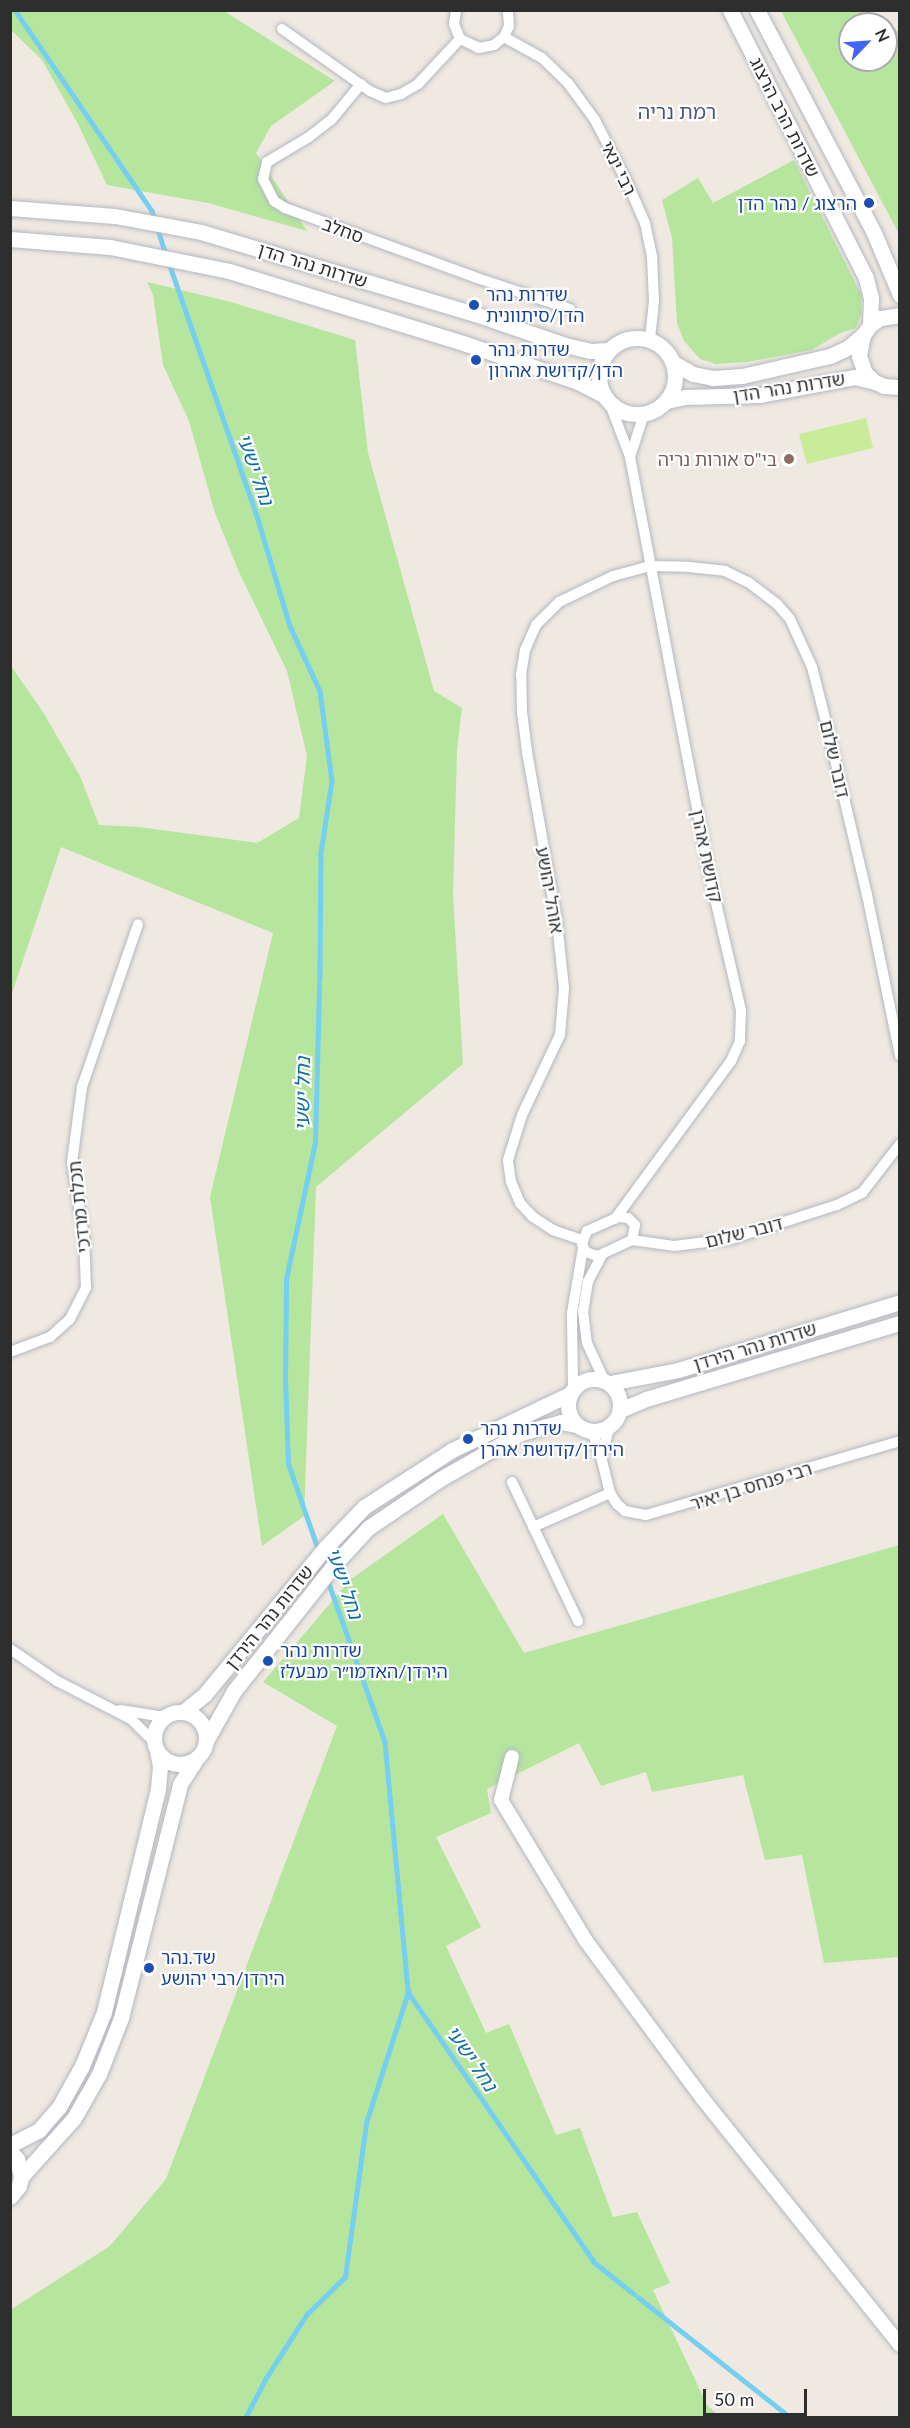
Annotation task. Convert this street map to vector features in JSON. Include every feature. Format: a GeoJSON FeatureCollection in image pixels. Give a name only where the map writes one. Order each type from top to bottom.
{"type":"FeatureCollection","features":[{"type":"Feature","properties":{"kind":"main road","name":"שדרות הרב הרצוג"},"geometry":{"type":"LineString","coordinates":[[730,10],[866,278],[871,298],[859,356],[866,373],[875,382]]}},
{"type":"Feature","properties":{"kind":"main road","name":"שדרות הרב הרצוג"},"geometry":{"type":"LineString","coordinates":[[757,10],[874,233],[900,295]]}},
{"type":"Feature","properties":{"kind":"main road","name":"שדרות נהר הדן"},"geometry":{"type":"LineString","coordinates":[[10,208],[101,214],[220,237],[476,314],[565,345],[591,351],[608,350]]}},
{"type":"Feature","properties":{"kind":"main road","name":"שדרות נהר הדן"},"geometry":{"type":"LineString","coordinates":[[10,240],[110,247],[229,272],[499,355],[578,382],[607,399]]}},
{"type":"Feature","properties":{"kind":"main road","name":"שדרות נהר הדן"},"geometry":{"type":"LineString","coordinates":[[672,362],[693,374],[713,378],[742,375],[830,356],[849,347],[880,318],[900,315]]}},
{"type":"Feature","properties":{"kind":"main road"},"geometry":{"type":"LineString","coordinates":[[628,339],[650,340],[660,345],[672,362],[675,378],[667,401],[644,414],[632,415],[607,399],[598,376],[608,350],[628,339]]}},
{"type":"Feature","properties":{"kind":"main road","name":"שדרות נהר הדן"},"geometry":{"type":"LineString","coordinates":[[667,401],[685,397],[760,395],[848,378],[875,382],[898,389]]}},
{"type":"Feature","properties":{"kind":"main road","name":"שדרות נהר הירדן"},"geometry":{"type":"LineString","coordinates":[[607,1382],[678,1370],[900,1302]]}},
{"type":"Feature","properties":{"kind":"main road","name":"שדרות נהר הירדן"},"geometry":{"type":"LineString","coordinates":[[620,1410],[646,1399],[900,1323]]}},
{"type":"Feature","properties":{"kind":"main road"},"geometry":{"type":"LineString","coordinates":[[584,1380],[607,1382],[619,1395],[620,1410],[609,1427],[584,1428],[568,1411],[572,1391],[584,1380]]}},
{"type":"Feature","properties":{"kind":"main road","name":"שדרות נהר הירדן"},"geometry":{"type":"LineString","coordinates":[[183,1712],[205,1694],[325,1548],[364,1508],[404,1479],[452,1450],[572,1391]]}},
{"type":"Feature","properties":{"kind":"main road","name":"שדרות נהר הירדן"},"geometry":{"type":"LineString","coordinates":[[207,1739],[234,1691],[333,1566],[368,1528],[440,1479],[521,1433],[561,1422],[584,1428]]}},
{"type":"Feature","properties":{"kind":"main road"},"geometry":{"type":"LineString","coordinates":[[10,2145],[31,2136],[59,2107],[82,2066],[104,2012],[161,1776],[156,1747],[156,1728],[164,1717],[183,1712],[198,1718],[203,1724],[207,1739],[205,1748],[180,1784],[122,2018],[103,2066],[74,2118],[21,2177]]}},
{"type":"Feature","properties":{"kind":"main road"},"geometry":{"type":"LineString","coordinates":[[156,1747],[170,1763],[187,1764],[195,1761]]}},
{"type":"Feature","properties":{"kind":"main road"},"geometry":{"type":"LineString","coordinates":[[10,2151],[18,2159],[21,2177],[19,2186],[10,2197]]}},
{"type":"Feature","properties":{"kind":"street"},"geometry":{"type":"LineString","coordinates":[[456,10],[454,24],[460,39],[470,45],[484,48],[494,45],[504,37],[509,26],[508,10]]}},
{"type":"Feature","properties":{"kind":"street"},"geometry":{"type":"LineString","coordinates":[[282,29],[361,84],[386,98],[401,94],[418,84],[460,39]]}},
{"type":"Feature","properties":{"kind":"street","name":"רבי ינאי"},"geometry":{"type":"LineString","coordinates":[[504,37],[542,58],[568,83],[595,120],[627,182],[645,223],[652,257],[654,301],[650,340]]}},
{"type":"Feature","properties":{"kind":"street","name":"סחלב"},"geometry":{"type":"LineString","coordinates":[[361,84],[332,119],[309,137],[267,162],[263,179],[274,201],[285,208],[477,278],[570,309]]}},
{"type":"Feature","properties":{"kind":"street","name":"קדושת אהרן"},"geometry":{"type":"LineString","coordinates":[[607,399],[630,457],[710,877],[741,1010],[740,1041],[731,1061],[615,1219]]}},
{"type":"Feature","properties":{"kind":"street","name":"קדושת אהרן"},"geometry":{"type":"LineString","coordinates":[[630,457],[644,414]]}},
{"type":"Feature","properties":{"kind":"street","name":"דובר שלום"},"geometry":{"type":"LineString","coordinates":[[650,566],[725,571],[748,582],[777,604],[790,618],[804,645],[828,730],[865,884],[900,1056]]}},
{"type":"Feature","properties":{"kind":"street","name":"אוהל יהושע"},"geometry":{"type":"LineString","coordinates":[[602,1255],[590,1255],[583,1244],[553,1230],[533,1217],[520,1203],[511,1182],[508,1160],[522,1115],[560,1035],[564,988],[557,922],[526,752],[521,675],[525,650],[536,625],[559,602],[613,576],[650,566]]}},
{"type":"Feature","properties":{"kind":"street","name":"תכלת מרדכי"},"geometry":{"type":"LineString","coordinates":[[10,1352],[50,1337],[70,1320],[86,1288],[84,1238],[72,1162],[82,1087],[138,924]]}},
{"type":"Feature","properties":{"kind":"street","name":"דובר שלום"},"geometry":{"type":"LineString","coordinates":[[632,1240],[674,1246],[731,1239],[837,1205],[862,1193],[893,1156],[900,1144]]}},
{"type":"Feature","properties":{"kind":"street"},"geometry":{"type":"LineString","coordinates":[[572,1391],[572,1313],[583,1244],[587,1231],[624,1217],[632,1221],[636,1232],[632,1240],[602,1255],[588,1281],[583,1311],[586,1343],[607,1382]]}},
{"type":"Feature","properties":{"kind":"street"},"geometry":{"type":"LineString","coordinates":[[601,1462],[609,1427]]}},
{"type":"Feature","properties":{"kind":"street"},"geometry":{"type":"LineString","coordinates":[[533,1527],[610,1493],[601,1462],[584,1428]]}},
{"type":"Feature","properties":{"kind":"street","name":"רבי פנחס בן יאיר"},"geometry":{"type":"LineString","coordinates":[[610,1493],[625,1511],[646,1515],[900,1441]]}},
{"type":"Feature","properties":{"kind":"street"},"geometry":{"type":"LineString","coordinates":[[512,1482],[578,1621]]}},
{"type":"Feature","properties":{"kind":"street"},"geometry":{"type":"LineString","coordinates":[[10,1649],[57,1681],[131,1719],[156,1747]]}},
{"type":"Feature","properties":{"kind":"street"},"geometry":{"type":"LineString","coordinates":[[103,1704],[124,1711],[164,1717]]}},
{"type":"Feature","properties":{"kind":"street"},"geometry":{"type":"LineString","coordinates":[[512,1756],[501,1800],[586,1941],[703,2099],[900,2345]]}},
{"type":"Feature","properties":{"kind":"green space"},"geometry":{"type":"Polygon","coordinates":[[[10,11],[224,11],[335,81],[271,126],[256,153],[307,231],[208,203],[107,185],[78,124],[42,60],[11,30],[10,11]]]}},
{"type":"Feature","properties":{"kind":"green space"},"geometry":{"type":"Polygon","coordinates":[[[781,11],[869,12],[838,12],[838,72],[898,72],[899,32],[899,234],[781,11]]]}},
{"type":"Feature","properties":{"kind":"green space"},"geometry":{"type":"Polygon","coordinates":[[[794,160],[861,294],[861,315],[856,328],[840,333],[812,350],[747,362],[716,364],[700,359],[684,341],[677,323],[672,238],[662,200],[698,178],[713,203],[794,160]]]}},
{"type":"Feature","properties":{"kind":"green space"},"geometry":{"type":"Polygon","coordinates":[[[147,282],[231,302],[355,340],[368,453],[434,691],[462,708],[457,749],[453,895],[463,1064],[316,1187],[304,1516],[262,1546],[210,1197],[273,933],[61,847],[11,996],[11,666],[43,712],[80,776],[99,825],[139,827],[257,843],[299,818],[307,756],[287,671],[239,572],[215,513],[189,421],[163,365],[153,295],[147,282]]]}},
{"type":"Feature","properties":{"kind":"green space"},"geometry":{"type":"Polygon","coordinates":[[[866,418],[873,448],[807,464],[799,434],[866,418]]]}},
{"type":"Feature","properties":{"kind":"green space"},"geometry":{"type":"Polygon","coordinates":[[[443,1514],[524,1653],[899,1545],[899,1957],[824,1963],[802,1855],[765,1860],[743,1775],[652,1792],[646,1772],[601,1786],[579,1743],[487,1789],[491,1813],[436,1837],[481,1927],[446,1946],[486,2033],[509,2024],[556,2135],[580,2128],[613,2217],[637,2212],[670,2283],[653,2290],[707,2405],[720,2417],[11,2417],[10,2310],[110,2246],[166,2179],[337,1726],[263,1682],[351,1579],[443,1514]]]}},
{"type":"Feature","properties":{"kind":"waterway","name":"נחל ישעי"},"geometry":{"type":"LineString","coordinates":[[15,10],[152,211],[166,255]]}},
{"type":"Feature","properties":{"kind":"waterway","name":"נחל ישעי"},"geometry":{"type":"LineString","coordinates":[[169,263],[257,516],[290,626],[320,691],[332,781],[321,853],[320,980]]}},
{"type":"Feature","properties":{"kind":"waterway","name":"נחל ישעי"},"geometry":{"type":"LineString","coordinates":[[318,1550],[288,1464],[285,1380],[286,1279],[315,1142],[319,985]]}},
{"type":"Feature","properties":{"kind":"waterway","name":"נחל ישעי"},"geometry":{"type":"LineString","coordinates":[[327,1578],[385,1742],[408,1992],[594,2262],[634,2294]]}},
{"type":"Feature","properties":{"kind":"waterway"},"geometry":{"type":"LineString","coordinates":[[245,2418],[266,2378],[307,2314],[345,2277],[366,2123],[408,1992]]}},
{"type":"Feature","properties":{"kind":"waterway","name":"נחל ישעי"},"geometry":{"type":"LineString","coordinates":[[638,2297],[791,2418]]}},
{"type":"Feature","properties":{"kind":"place","name":"הרצוג / נהר הדן"},"geometry":{"type":"Point","coordinates":[869,203]}},
{"type":"Feature","properties":{"kind":"place","name":"שדרות נהר הדן/סיתוונית"},"geometry":{"type":"Point","coordinates":[474,305]}},
{"type":"Feature","properties":{"kind":"place","name":"שדרות נהר הדן/קדושת אהרון"},"geometry":{"type":"Point","coordinates":[476,360]}},
{"type":"Feature","properties":{"kind":"place","name":"בי\"ס אורות נריה"},"geometry":{"type":"Point","coordinates":[789,459]}},
{"type":"Feature","properties":{"kind":"place","name":"שדרות נהר הירדן/קדושת אהרן"},"geometry":{"type":"Point","coordinates":[468,1439]}},
{"type":"Feature","properties":{"kind":"place","name":"שדרות נהר הירדן/האדמו״ר מבעלז"},"geometry":{"type":"Point","coordinates":[268,1661]}},
{"type":"Feature","properties":{"kind":"place","name":"שד.נהר הירדן/רבי יהושע"},"geometry":{"type":"Point","coordinates":[149,1968]}},
{"type":"Feature","properties":{"kind":"district","name":"רמת נריה"},"geometry":{"type":"Point","coordinates":[677,111]}}]}
